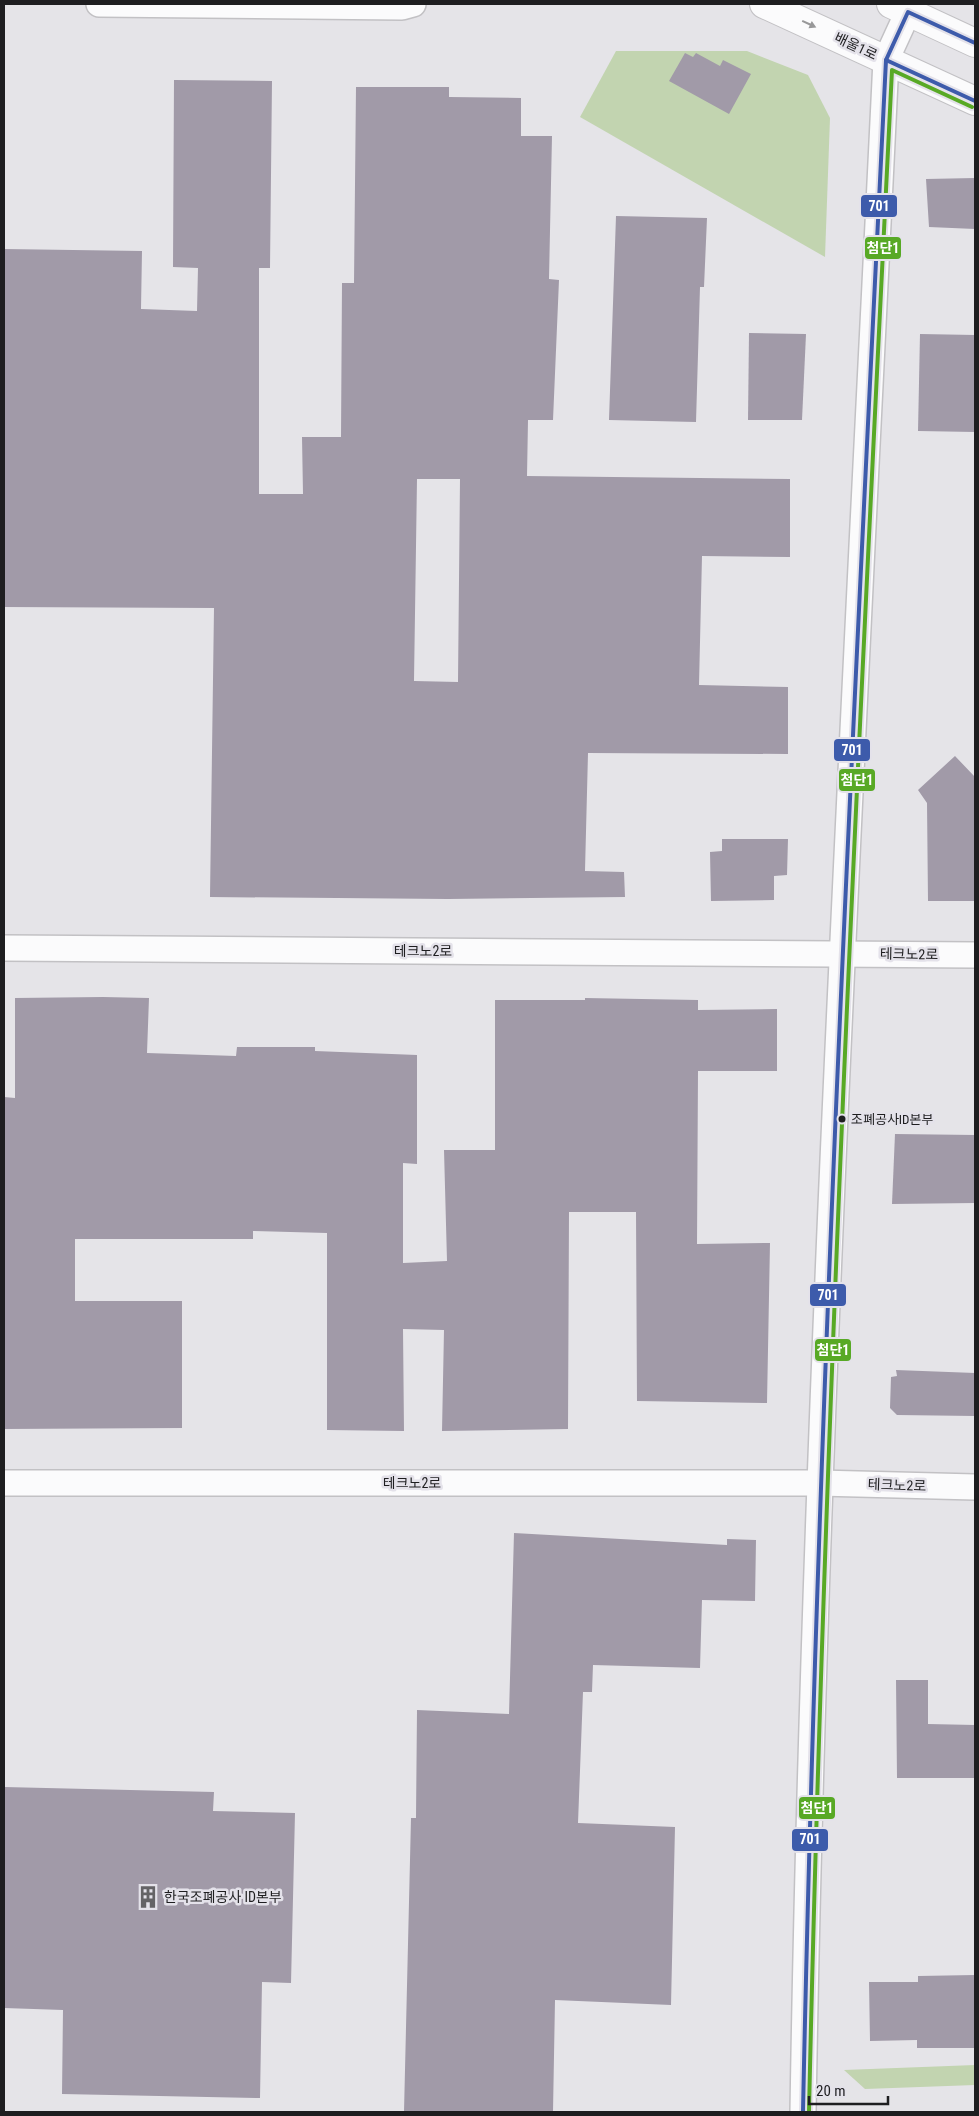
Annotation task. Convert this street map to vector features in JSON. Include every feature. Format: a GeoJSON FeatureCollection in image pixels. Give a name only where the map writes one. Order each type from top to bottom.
{"type":"FeatureCollection","features":[{"type":"Feature","properties":{"kind":"main road","name":"배울1로"},"geometry":{"type":"LineString","coordinates":[[764,4],[975,101]]}},
{"type":"Feature","properties":{"kind":"main road"},"geometry":{"type":"LineString","coordinates":[[900,8],[975,43]]}},
{"type":"Feature","properties":{"kind":"street"},"geometry":{"type":"LineString","coordinates":[[99,4],[402,7],[413,4]]}},
{"type":"Feature","properties":{"kind":"street"},"geometry":{"type":"LineString","coordinates":[[802,2112],[807,1865],[819,1483],[843,953],[886,60],[900,8]]}},
{"type":"Feature","properties":{"kind":"street","name":"테크노2로"},"geometry":{"type":"LineString","coordinates":[[4,948],[975,955]]}},
{"type":"Feature","properties":{"kind":"street","name":"테크노2로"},"geometry":{"type":"LineString","coordinates":[[4,1483],[819,1483],[975,1487]]}},
{"type":"Feature","properties":{"kind":"green space"},"geometry":{"type":"Polygon","coordinates":[[[616,51],[747,51],[808,75],[830,118],[825,257],[580,117],[616,51]]]}},
{"type":"Feature","properties":{"kind":"green space"},"geometry":{"type":"Polygon","coordinates":[[[975,2065],[975,2085],[865,2089],[844,2070],[975,2065]]]}},
{"type":"Feature","properties":{"kind":"building"},"geometry":{"type":"Polygon","coordinates":[[[685,53],[693,57],[696,53],[720,66],[723,60],[751,74],[729,114],[669,81],[685,53]]]}},
{"type":"Feature","properties":{"kind":"building"},"geometry":{"type":"Polygon","coordinates":[[[174,80],[272,81],[270,268],[259,268],[259,494],[303,494],[302,437],[341,437],[342,283],[354,283],[356,87],[449,87],[449,97],[521,98],[521,136],[552,136],[549,279],[559,280],[553,420],[528,420],[527,476],[790,479],[790,557],[702,556],[699,685],[788,687],[788,754],[588,753],[585,871],[624,872],[625,897],[448,899],[210,897],[214,608],[4,607],[4,249],[142,251],[141,309],[197,311],[198,268],[173,267],[174,80]],[[417,479],[414,681],[458,682],[460,479],[417,479]]]}},
{"type":"Feature","properties":{"kind":"building"},"geometry":{"type":"Polygon","coordinates":[[[975,178],[975,229],[929,227],[926,179],[975,178]]]}},
{"type":"Feature","properties":{"kind":"building"},"geometry":{"type":"Polygon","coordinates":[[[616,216],[707,218],[704,287],[700,287],[696,422],[609,420],[616,216]]]}},
{"type":"Feature","properties":{"kind":"building"},"geometry":{"type":"Polygon","coordinates":[[[749,333],[806,334],[802,420],[748,420],[749,333]]]}},
{"type":"Feature","properties":{"kind":"building"},"geometry":{"type":"Polygon","coordinates":[[[920,334],[975,335],[975,432],[918,431],[920,334]]]}},
{"type":"Feature","properties":{"kind":"building"},"geometry":{"type":"Polygon","coordinates":[[[955,756],[975,777],[975,901],[928,901],[927,803],[918,790],[955,756]]]}},
{"type":"Feature","properties":{"kind":"building"},"geometry":{"type":"Polygon","coordinates":[[[722,839],[788,839],[787,875],[774,876],[774,900],[711,901],[710,852],[722,851],[722,839]]]}},
{"type":"Feature","properties":{"kind":"building"},"geometry":{"type":"Polygon","coordinates":[[[15,998],[149,998],[147,1053],[236,1056],[237,1047],[315,1047],[315,1051],[417,1055],[417,1164],[403,1163],[403,1263],[447,1261],[444,1150],[495,1150],[495,1000],[585,1000],[585,998],[698,1000],[698,1010],[777,1009],[777,1071],[698,1071],[697,1244],[770,1243],[767,1403],[637,1401],[636,1212],[569,1212],[568,1429],[442,1431],[444,1330],[403,1329],[404,1431],[327,1430],[327,1233],[253,1231],[253,1239],[75,1239],[75,1301],[182,1301],[182,1428],[4,1429],[4,1097],[15,1098],[15,998]]]}},
{"type":"Feature","properties":{"kind":"building"},"geometry":{"type":"Polygon","coordinates":[[[895,1134],[975,1135],[975,1203],[892,1204],[895,1134]]]}},
{"type":"Feature","properties":{"kind":"building"},"geometry":{"type":"Polygon","coordinates":[[[896,1370],[975,1373],[975,1416],[897,1415],[890,1408],[891,1377],[897,1376],[896,1370]]]}},
{"type":"Feature","properties":{"kind":"building"},"geometry":{"type":"Polygon","coordinates":[[[514,1533],[727,1545],[727,1539],[756,1540],[755,1601],[702,1600],[700,1668],[593,1665],[592,1692],[583,1692],[578,1823],[675,1827],[671,2005],[555,2000],[553,2112],[404,2112],[411,1818],[416,1818],[417,1710],[509,1714],[514,1533]]]}},
{"type":"Feature","properties":{"kind":"building"},"geometry":{"type":"Polygon","coordinates":[[[896,1680],[928,1680],[928,1724],[975,1725],[975,1778],[897,1778],[896,1680]]]}},
{"type":"Feature","properties":{"kind":"building","name":"한국조폐공사 ID본부"},"geometry":{"type":"Polygon","coordinates":[[[4,1787],[214,1792],[213,1811],[295,1813],[291,1983],[262,1982],[260,2098],[62,2094],[63,2010],[4,2008],[4,1787]]]}},
{"type":"Feature","properties":{"kind":"building"},"geometry":{"type":"Polygon","coordinates":[[[975,1975],[975,2048],[917,2048],[917,2040],[870,2041],[869,1982],[918,1982],[918,1976],[975,1975]]]}},
{"type":"Feature","properties":{"kind":"transit line","name":"701"},"geometry":{"type":"LineString","coordinates":[[803,2112],[809,1855],[826,1342],[848,829],[886,60],[908,12],[975,43]]}},
{"type":"Feature","properties":{"kind":"transit line","name":"701"},"geometry":{"type":"LineString","coordinates":[[886,60],[975,101]]}},
{"type":"Feature","properties":{"kind":"transit line","name":"첨단1"},"geometry":{"type":"LineString","coordinates":[[809,2112],[815,1857],[843,1091],[892,70],[972,107]]}},
{"type":"Feature","properties":{"kind":"place","name":"조폐공사ID본부"},"geometry":{"type":"Point","coordinates":[842,1119]}},
{"type":"Feature","properties":{"kind":"place","name":"한국조폐공사 ID본부"},"geometry":{"type":"Point","coordinates":[148,1897]}}]}
